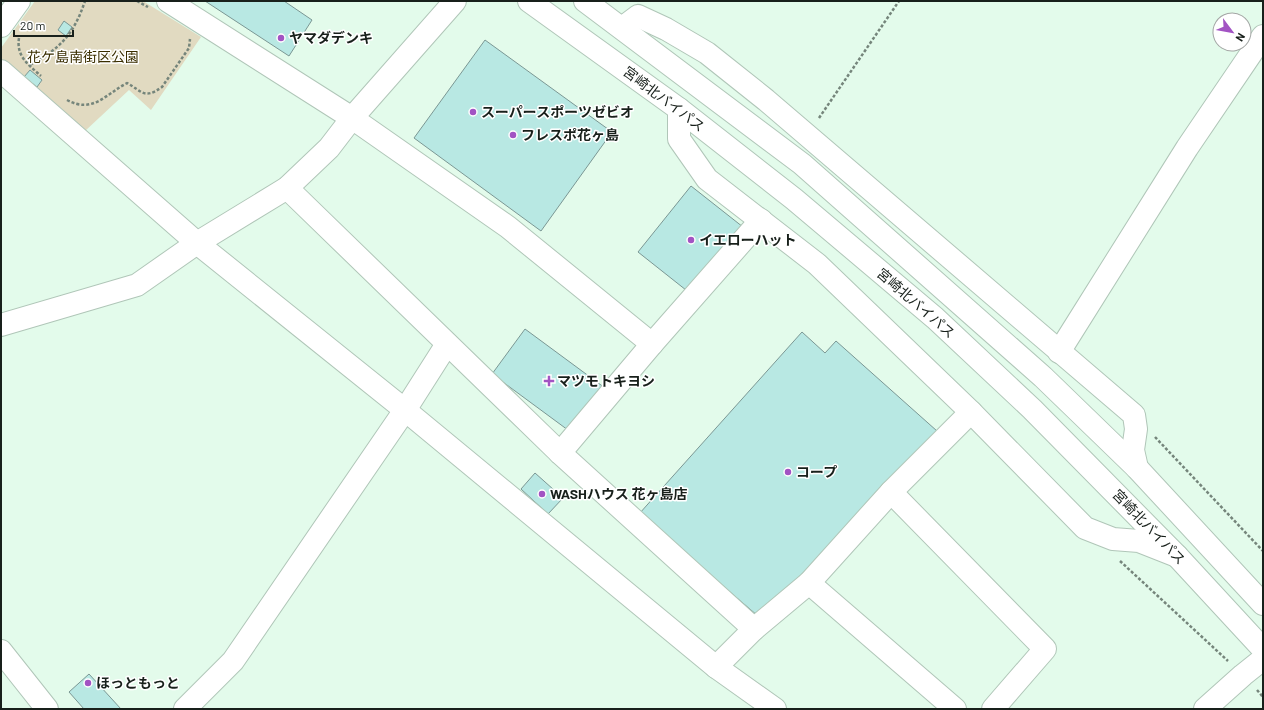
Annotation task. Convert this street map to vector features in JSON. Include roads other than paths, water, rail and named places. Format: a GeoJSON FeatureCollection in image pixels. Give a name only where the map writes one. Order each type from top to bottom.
{"type":"FeatureCollection","features":[{"type":"Feature","properties":{"kind":"main road"},"geometry":{"type":"LineString","coordinates":[[10,29],[19,1]]}},
{"type":"Feature","properties":{"kind":"main road"},"geometry":{"type":"LineString","coordinates":[[168,1],[352,118],[508,228],[652,344]]}},
{"type":"Feature","properties":{"kind":"main road"},"geometry":{"type":"LineString","coordinates":[[1,325],[137,285],[198,243],[287,188],[329,148],[352,118],[455,1]]}},
{"type":"Feature","properties":{"kind":"main road","name":"宮崎北バイパス"},"geometry":{"type":"LineString","coordinates":[[529,1],[679,109],[794,199],[935,318],[1032,409],[1178,556],[1263,649]]}},
{"type":"Feature","properties":{"kind":"main road","name":"宮崎北バイパス"},"geometry":{"type":"LineString","coordinates":[[585,1],[802,164],[1043,377],[1137,468],[1263,604]]}},
{"type":"Feature","properties":{"kind":"main road"},"geometry":{"type":"LineString","coordinates":[[622,28],[638,16],[666,29],[707,53],[766,100],[1134,415],[1136,429],[1133,450],[1137,468]]}},
{"type":"Feature","properties":{"kind":"main road"},"geometry":{"type":"LineString","coordinates":[[1059,352],[1187,148],[1263,36]]}},
{"type":"Feature","properties":{"kind":"main road"},"geometry":{"type":"LineString","coordinates":[[1,71],[198,243],[404,410],[716,667],[768,707]]}},
{"type":"Feature","properties":{"kind":"main road"},"geometry":{"type":"LineString","coordinates":[[679,109],[679,139],[707,178],[817,264],[971,412],[1085,528],[1113,539],[1139,541],[1178,556]]}},
{"type":"Feature","properties":{"kind":"main road"},"geometry":{"type":"LineString","coordinates":[[287,188],[560,453],[754,629]]}},
{"type":"Feature","properties":{"kind":"main road"},"geometry":{"type":"LineString","coordinates":[[560,453],[652,344],[761,220]]}},
{"type":"Feature","properties":{"kind":"main road"},"geometry":{"type":"LineString","coordinates":[[185,709],[233,661],[404,410],[447,344]]}},
{"type":"Feature","properties":{"kind":"main road"},"geometry":{"type":"LineString","coordinates":[[716,667],[754,629],[809,583],[892,492],[971,412]]}},
{"type":"Feature","properties":{"kind":"main road"},"geometry":{"type":"LineString","coordinates":[[892,492],[1045,649],[993,709]]}},
{"type":"Feature","properties":{"kind":"main road"},"geometry":{"type":"LineString","coordinates":[[809,583],[955,709]]}},
{"type":"Feature","properties":{"kind":"main road"},"geometry":{"type":"LineString","coordinates":[[1,652],[47,709]]}},
{"type":"Feature","properties":{"kind":"main road"},"geometry":{"type":"LineString","coordinates":[[1205,709],[1263,659]]}},
{"type":"Feature","properties":{"kind":"place","name":"ヤマダデンキ"},"geometry":{"type":"Point","coordinates":[281,38]}},
{"type":"Feature","properties":{"kind":"place","name":"スーパースポーツゼビオ"},"geometry":{"type":"Point","coordinates":[473,112]}},
{"type":"Feature","properties":{"kind":"place","name":"フレスポ花ヶ島"},"geometry":{"type":"Point","coordinates":[513,135]}},
{"type":"Feature","properties":{"kind":"place","name":"イエローハット"},"geometry":{"type":"Point","coordinates":[691,240]}},
{"type":"Feature","properties":{"kind":"place","name":"マツモトキヨシ"},"geometry":{"type":"Point","coordinates":[549,381]}},
{"type":"Feature","properties":{"kind":"place","name":"コープ"},"geometry":{"type":"Point","coordinates":[788,472]}},
{"type":"Feature","properties":{"kind":"place","name":"WASHハウス 花ヶ島店"},"geometry":{"type":"Point","coordinates":[542,494]}},
{"type":"Feature","properties":{"kind":"place","name":"ほっともっと"},"geometry":{"type":"Point","coordinates":[88,683]}},
{"type":"Feature","properties":{"kind":"park label","name":"花ケ島南街区公園"},"geometry":{"type":"Point","coordinates":[83,57]}}]}
